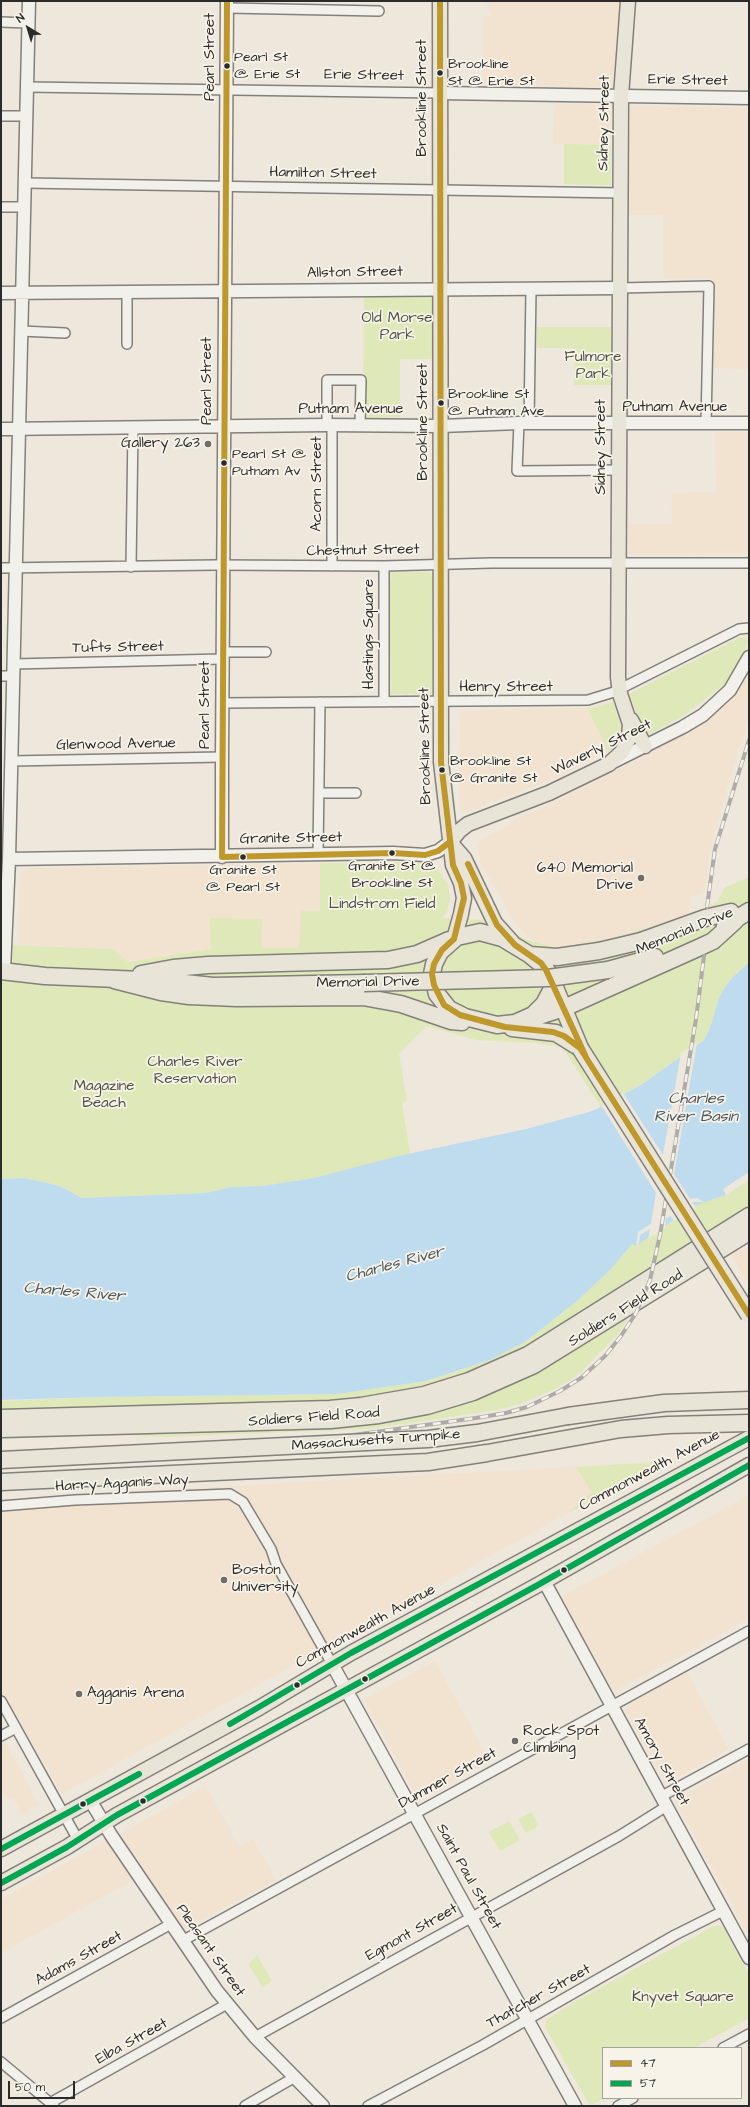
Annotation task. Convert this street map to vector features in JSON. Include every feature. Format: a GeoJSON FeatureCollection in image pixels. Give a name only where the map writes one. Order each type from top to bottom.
{"type":"FeatureCollection","features":[{"type":"Feature","properties":{"kind":"highway","name":"Memorial Drive"},"geometry":{"type":"LineString","coordinates":[[733,917],[749,906]]}},
{"type":"Feature","properties":{"kind":"highway","name":"Memorial Drive"},"geometry":{"type":"LineString","coordinates":[[2,971],[45,976],[166,981],[213,977],[364,978],[607,965],[749,911]]}},
{"type":"Feature","properties":{"kind":"highway"},"geometry":{"type":"LineString","coordinates":[[530,955],[557,957],[600,951],[641,941],[705,918],[733,917]]}},
{"type":"Feature","properties":{"kind":"highway"},"geometry":{"type":"LineString","coordinates":[[497,1025],[515,1023],[564,1008],[713,941],[733,917]]}},
{"type":"Feature","properties":{"kind":"highway"},"geometry":{"type":"LineString","coordinates":[[114,980],[161,970],[197,966],[396,959],[417,954],[466,934],[484,932],[498,936],[515,945],[544,966],[554,985],[580,1048],[749,1316]]}},
{"type":"Feature","properties":{"kind":"highway"},"geometry":{"type":"LineString","coordinates":[[454,939],[442,950],[434,964],[432,976],[434,988],[440,999],[449,1009],[460,1015],[480,1022]]}},
{"type":"Feature","properties":{"kind":"highway"},"geometry":{"type":"LineString","coordinates":[[114,980],[167,993],[195,997],[363,997],[401,1004],[451,1021],[480,1022],[556,1033],[580,1048]]}},
{"type":"Feature","properties":{"kind":"highway"},"geometry":{"type":"LineString","coordinates":[[515,1023],[530,1017],[539,1010],[554,985]]}},
{"type":"Feature","properties":{"kind":"highway","name":"Soldiers Field Road"},"geometry":{"type":"LineString","coordinates":[[1,1418],[330,1409],[366,1406],[424,1395],[470,1381],[528,1355],[749,1216]]}},
{"type":"Feature","properties":{"kind":"highway","name":"Soldiers Field Road"},"geometry":{"type":"LineString","coordinates":[[1,1429],[326,1421],[362,1418],[427,1406],[473,1392],[534,1365],[749,1232]]}},
{"type":"Feature","properties":{"kind":"highway","name":"Massachusetts Turnpike"},"geometry":{"type":"LineString","coordinates":[[1,1460],[428,1439],[477,1433],[568,1416],[664,1403],[749,1400]]}},
{"type":"Feature","properties":{"kind":"highway","name":"Massachusetts Turnpike"},"geometry":{"type":"LineString","coordinates":[[1,1482],[428,1462],[614,1430],[668,1425],[749,1423]]}},
{"type":"Feature","properties":{"kind":"main road","name":"Brookline Street"},"geometry":{"type":"LineString","coordinates":[[440,1],[441,773],[453,865],[464,894],[461,914],[454,939]]}},
{"type":"Feature","properties":{"kind":"main road","name":"Sidney Street"},"geometry":{"type":"LineString","coordinates":[[609,764],[620,755],[628,743],[630,729],[628,715],[619,689],[621,96],[628,1]]}},
{"type":"Feature","properties":{"kind":"main road"},"geometry":{"type":"LineString","coordinates":[[628,715],[645,746]]}},
{"type":"Feature","properties":{"kind":"main road","name":"Waverly Street"},"geometry":{"type":"LineString","coordinates":[[450,842],[459,830],[468,824],[549,794],[609,764]]}},
{"type":"Feature","properties":{"kind":"main road"},"geometry":{"type":"LineString","coordinates":[[450,842],[464,858],[495,923],[515,945]]}},
{"type":"Feature","properties":{"kind":"main road","name":"Commonwealth Avenue"},"geometry":{"type":"LineString","coordinates":[[1,1849],[258,1708],[332,1664],[749,1438]]}},
{"type":"Feature","properties":{"kind":"main road"},"geometry":{"type":"LineString","coordinates":[[1,1883],[78,1840],[104,1823],[544,1581],[749,1465]]}},
{"type":"Feature","properties":{"kind":"street"},"geometry":{"type":"LineString","coordinates":[[2,971],[9,859],[22,331],[21,293],[25,183],[28,1]]}},
{"type":"Feature","properties":{"kind":"street"},"geometry":{"type":"LineString","coordinates":[[228,5],[379,10]]}},
{"type":"Feature","properties":{"kind":"street","name":"Pearl Street"},"geometry":{"type":"LineString","coordinates":[[222,857],[225,187],[228,90],[228,5]]}},
{"type":"Feature","properties":{"kind":"street"},"geometry":{"type":"LineString","coordinates":[[1,22],[28,23]]}},
{"type":"Feature","properties":{"kind":"street","name":"Erie Street"},"geometry":{"type":"LineString","coordinates":[[27,87],[749,98]]}},
{"type":"Feature","properties":{"kind":"street"},"geometry":{"type":"LineString","coordinates":[[1,116],[26,116]]}},
{"type":"Feature","properties":{"kind":"street","name":"Hamilton Street"},"geometry":{"type":"LineString","coordinates":[[25,183],[620,193]]}},
{"type":"Feature","properties":{"kind":"street"},"geometry":{"type":"LineString","coordinates":[[1,206],[24,207]]}},
{"type":"Feature","properties":{"kind":"street","name":"Allston Street"},"geometry":{"type":"LineString","coordinates":[[1,294],[127,291],[440,288],[531,289],[709,286],[706,423]]}},
{"type":"Feature","properties":{"kind":"street"},"geometry":{"type":"LineString","coordinates":[[531,289],[524,423],[517,471],[619,470]]}},
{"type":"Feature","properties":{"kind":"street"},"geometry":{"type":"LineString","coordinates":[[127,291],[127,344]]}},
{"type":"Feature","properties":{"kind":"street"},"geometry":{"type":"LineString","coordinates":[[22,331],[64,333]]}},
{"type":"Feature","properties":{"kind":"street","name":"Acorn Street"},"geometry":{"type":"LineString","coordinates":[[332,566],[327,380],[361,380],[360,426]]}},
{"type":"Feature","properties":{"kind":"street","name":"Putnam Avenue"},"geometry":{"type":"LineString","coordinates":[[1,429],[19,430],[329,425],[441,426],[524,423],[749,423]]}},
{"type":"Feature","properties":{"kind":"street"},"geometry":{"type":"LineString","coordinates":[[132,567],[134,428]]}},
{"type":"Feature","properties":{"kind":"street","name":"Chestnut Street"},"geometry":{"type":"LineString","coordinates":[[1,568],[384,566],[441,563],[749,563]]}},
{"type":"Feature","properties":{"kind":"street","name":"Hastings Square"},"geometry":{"type":"LineString","coordinates":[[384,566],[384,702]]}},
{"type":"Feature","properties":{"kind":"street","name":"Henry Street"},"geometry":{"type":"LineString","coordinates":[[222,702],[583,701],[599,698],[739,629],[749,628]]}},
{"type":"Feature","properties":{"kind":"street","name":"Tufts Street"},"geometry":{"type":"LineString","coordinates":[[14,664],[266,652]]}},
{"type":"Feature","properties":{"kind":"street","name":"Waverly Street"},"geometry":{"type":"LineString","coordinates":[[609,764],[690,723],[709,710],[733,686],[749,657]]}},
{"type":"Feature","properties":{"kind":"street"},"geometry":{"type":"LineString","coordinates":[[1,676],[13,676]]}},
{"type":"Feature","properties":{"kind":"street"},"geometry":{"type":"LineString","coordinates":[[318,855],[320,702]]}},
{"type":"Feature","properties":{"kind":"street","name":"Glenwood Avenue"},"geometry":{"type":"LineString","coordinates":[[11,761],[222,756]]}},
{"type":"Feature","properties":{"kind":"street"},"geometry":{"type":"LineString","coordinates":[[320,793],[356,793]]}},
{"type":"Feature","properties":{"kind":"street","name":"Granite Street"},"geometry":{"type":"LineString","coordinates":[[9,859],[222,857],[393,853],[425,855],[438,851],[450,842]]}},
{"type":"Feature","properties":{"kind":"street","name":"Harry Agganis Way"},"geometry":{"type":"LineString","coordinates":[[1,1506],[75,1500],[221,1493],[230,1494],[243,1502],[271,1550],[276,1564],[332,1664]]}},
{"type":"Feature","properties":{"kind":"street","name":"Amory Street"},"geometry":{"type":"LineString","coordinates":[[544,1581],[749,1958]]}},
{"type":"Feature","properties":{"kind":"street","name":"Dummer Street"},"geometry":{"type":"LineString","coordinates":[[182,1941],[749,1631]]}},
{"type":"Feature","properties":{"kind":"street","name":"Saint Paul Street"},"geometry":{"type":"LineString","coordinates":[[332,1664],[575,2106]]}},
{"type":"Feature","properties":{"kind":"street"},"geometry":{"type":"LineString","coordinates":[[1,1701],[78,1840]]}},
{"type":"Feature","properties":{"kind":"street"},"geometry":{"type":"LineString","coordinates":[[1,1736],[16,1728]]}},
{"type":"Feature","properties":{"kind":"street","name":"Egmont Street"},"geometry":{"type":"LineString","coordinates":[[255,2037],[619,1836],[664,1801],[749,1749]]}},
{"type":"Feature","properties":{"kind":"street","name":"Pleasant Street"},"geometry":{"type":"LineString","coordinates":[[90,1800],[182,1941],[227,2004],[255,2037],[323,2106]]}},
{"type":"Feature","properties":{"kind":"street","name":"Thatcher Street"},"geometry":{"type":"LineString","coordinates":[[368,2106],[528,2019],[675,1935],[724,1911]]}},
{"type":"Feature","properties":{"kind":"street","name":"Adams Street"},"geometry":{"type":"LineString","coordinates":[[1,2018],[171,1924]]}},
{"type":"Feature","properties":{"kind":"street","name":"Elba Street"},"geometry":{"type":"LineString","coordinates":[[52,2104],[227,2004]]}},
{"type":"Feature","properties":{"kind":"street"},"geometry":{"type":"LineString","coordinates":[[725,2047],[749,2034]]}},
{"type":"Feature","properties":{"kind":"street"},"geometry":{"type":"LineString","coordinates":[[1,2062],[52,2104]]}},
{"type":"Feature","properties":{"kind":"street"},"geometry":{"type":"LineString","coordinates":[[245,2106],[295,2077]]}},
{"type":"Feature","properties":{"kind":"street"},"geometry":{"type":"LineString","coordinates":[[618,2106],[631,2099]]}},
{"type":"Feature","properties":{"kind":"shaded area"},"geometry":{"type":"Polygon","coordinates":[[[486,1],[621,1],[614,88],[482,85],[483,17],[491,16],[486,1]]]}},
{"type":"Feature","properties":{"kind":"shaded area"},"geometry":{"type":"Polygon","coordinates":[[[554,104],[612,105],[611,145],[553,144],[554,104]]]}},
{"type":"Feature","properties":{"kind":"shaded area"},"geometry":{"type":"Polygon","coordinates":[[[630,106],[749,108],[749,369],[712,368],[712,278],[663,278],[663,215],[627,215],[630,106]]]}},
{"type":"Feature","properties":{"kind":"shaded area"},"geometry":{"type":"Polygon","coordinates":[[[715,432],[749,432],[749,554],[628,555],[628,524],[672,524],[671,493],[716,492],[715,432]]]}},
{"type":"Feature","properties":{"kind":"shaded area"},"geometry":{"type":"Polygon","coordinates":[[[749,671],[749,717],[717,823],[708,862],[705,891],[690,897],[689,915],[612,938],[558,948],[535,941],[526,935],[515,922],[481,864],[478,849],[481,839],[510,825],[509,822],[549,805],[694,730],[720,710],[749,671]]]}},
{"type":"Feature","properties":{"kind":"shaded area"},"geometry":{"type":"Polygon","coordinates":[[[611,701],[620,724],[617,744],[608,751],[559,777],[466,812],[459,811],[460,716],[462,711],[585,708],[611,701]]]}},
{"type":"Feature","properties":{"kind":"shaded area"},"geometry":{"type":"Polygon","coordinates":[[[1,809],[10,813],[1,953],[1,809]]]}},
{"type":"Feature","properties":{"kind":"shaded area"},"geometry":{"type":"Polygon","coordinates":[[[424,862],[436,867],[448,885],[450,899],[447,912],[299,948],[211,949],[128,962],[113,949],[18,945],[20,874],[28,868],[424,862]]]}},
{"type":"Feature","properties":{"kind":"shaded area"},"geometry":{"type":"Polygon","coordinates":[[[749,1247],[749,1286],[731,1254],[749,1247]]]}},
{"type":"Feature","properties":{"kind":"shaded area","name":"Boston University"},"geometry":{"type":"Polygon","coordinates":[[[659,1462],[62,1794],[1,1689],[1,1499],[659,1462]]]}},
{"type":"Feature","properties":{"kind":"shaded area"},"geometry":{"type":"Polygon","coordinates":[[[749,1495],[749,1619],[614,1691],[561,1597],[749,1495]]]}},
{"type":"Feature","properties":{"kind":"shaded area"},"geometry":{"type":"Polygon","coordinates":[[[435,1661],[490,1762],[420,1799],[417,1797],[364,1700],[435,1661]]]}},
{"type":"Feature","properties":{"kind":"shaded area"},"geometry":{"type":"Polygon","coordinates":[[[687,1672],[729,1749],[666,1784],[625,1710],[628,1705],[687,1672]]]}},
{"type":"Feature","properties":{"kind":"shaded area"},"geometry":{"type":"Polygon","coordinates":[[[5,1742],[39,1805],[22,1814],[13,1798],[8,1800],[1,1787],[1,1744],[5,1742]]]}},
{"type":"Feature","properties":{"kind":"shaded area"},"geometry":{"type":"Polygon","coordinates":[[[749,1759],[749,1934],[674,1800],[749,1759]]]}},
{"type":"Feature","properties":{"kind":"shaded area"},"geometry":{"type":"Polygon","coordinates":[[[206,1786],[239,1846],[253,1839],[276,1880],[185,1929],[120,1834],[206,1786]]]}},
{"type":"Feature","properties":{"kind":"shaded area"},"geometry":{"type":"Polygon","coordinates":[[[106,1841],[132,1881],[1,1953],[1,1899],[106,1841]]]}},
{"type":"Feature","properties":{"kind":"green space"},"geometry":{"type":"Polygon","coordinates":[[[564,144],[611,145],[611,185],[564,184],[564,144]]]}},
{"type":"Feature","properties":{"kind":"green space","name":"Old Morse Park"},"geometry":{"type":"Polygon","coordinates":[[[364,297],[433,297],[432,359],[400,359],[400,417],[363,418],[364,297]]]}},
{"type":"Feature","properties":{"kind":"green space","name":"Fulmore Park"},"geometry":{"type":"Polygon","coordinates":[[[537,327],[611,327],[611,385],[574,385],[574,348],[537,348],[537,327]]]}},
{"type":"Feature","properties":{"kind":"green space"},"geometry":{"type":"Polygon","coordinates":[[[391,572],[431,572],[431,575],[433,575],[432,694],[391,694],[389,581],[391,581],[391,572]]]}},
{"type":"Feature","properties":{"kind":"green space"},"geometry":{"type":"Polygon","coordinates":[[[738,638],[747,638],[748,643],[734,674],[727,682],[685,715],[648,735],[645,735],[629,694],[738,638]]]}},
{"type":"Feature","properties":{"kind":"green space"},"geometry":{"type":"Polygon","coordinates":[[[613,702],[623,732],[622,738],[617,746],[608,751],[588,709],[613,702]]]}},
{"type":"Feature","properties":{"kind":"green space","name":"Charles River Reservation"},"geometry":{"type":"Polygon","coordinates":[[[424,862],[436,867],[448,885],[450,899],[447,912],[442,918],[485,920],[528,940],[558,948],[612,938],[689,915],[717,902],[724,888],[749,877],[749,962],[731,979],[725,987],[719,998],[710,1028],[704,1040],[644,1083],[601,1107],[562,1047],[536,1043],[476,1040],[426,1026],[399,1054],[407,1101],[402,1102],[410,1154],[314,1178],[262,1186],[231,1187],[206,1193],[82,1198],[60,1186],[39,1181],[23,1178],[1,1179],[1,953],[6,945],[114,949],[128,962],[211,949],[210,918],[262,919],[261,948],[299,948],[301,911],[320,911],[320,863],[424,862]]]}},
{"type":"Feature","properties":{"kind":"green space"},"geometry":{"type":"Polygon","coordinates":[[[749,1180],[749,1210],[632,1311],[619,1333],[582,1371],[569,1381],[547,1393],[520,1404],[497,1410],[368,1429],[165,1437],[122,1435],[1,1439],[1,1401],[101,1397],[337,1394],[426,1381],[490,1360],[525,1342],[577,1301],[610,1270],[632,1244],[639,1243],[694,1206],[726,1195],[749,1180]]]}},
{"type":"Feature","properties":{"kind":"green space"},"geometry":{"type":"Polygon","coordinates":[[[659,1462],[567,1514],[592,1492],[576,1467],[659,1462]]]}},
{"type":"Feature","properties":{"kind":"green space"},"geometry":{"type":"Polygon","coordinates":[[[531,1812],[539,1826],[526,1833],[518,1819],[531,1812]]]}},
{"type":"Feature","properties":{"kind":"green space"},"geometry":{"type":"Polygon","coordinates":[[[509,1821],[520,1840],[500,1851],[489,1832],[509,1821]]]}},
{"type":"Feature","properties":{"kind":"green space","name":"Knyvet Square"},"geometry":{"type":"Polygon","coordinates":[[[716,1925],[723,1927],[749,1974],[749,2018],[696,2047],[602,2047],[602,2099],[590,2106],[545,2027],[546,2020],[576,2001],[716,1925]]]}},
{"type":"Feature","properties":{"kind":"green space"},"geometry":{"type":"Polygon","coordinates":[[[257,1955],[272,1981],[263,1988],[248,1964],[257,1955]]]}},
{"type":"Feature","properties":{"kind":"water"},"geometry":{"type":"Polygon","coordinates":[[[749,962],[749,1180],[726,1195],[694,1206],[636,1246],[632,1244],[610,1270],[577,1301],[525,1342],[490,1360],[426,1381],[337,1394],[101,1397],[1,1400],[1,1179],[23,1178],[39,1181],[60,1186],[82,1198],[206,1193],[231,1187],[262,1186],[314,1178],[398,1156],[526,1129],[589,1112],[644,1083],[704,1040],[710,1028],[719,998],[725,987],[731,979],[749,962]]]}},
{"type":"Feature","properties":{"kind":"pier"},"geometry":{"type":"Polygon","coordinates":[[[697,1043],[674,1174],[690,1199],[697,1198],[704,1202],[692,1202],[696,1208],[674,1221],[671,1216],[666,1218],[665,1228],[648,1239],[650,1229],[640,1235],[639,1243],[636,1246],[638,1232],[651,1224],[656,1193],[601,1105],[623,1093],[663,1155],[681,1053],[697,1043]]]}},
{"type":"Feature","properties":{"kind":"pier"},"geometry":{"type":"Polygon","coordinates":[[[749,1172],[749,1180],[726,1195],[723,1189],[749,1172]]]}},
{"type":"Feature","properties":{"kind":"railway"},"geometry":{"type":"LineString","coordinates":[[707,907],[715,849],[749,740]]}},
{"type":"Feature","properties":{"kind":"railway"},"geometry":{"type":"LineString","coordinates":[[19,1463],[224,1453],[476,1418],[506,1413],[527,1407],[560,1391],[581,1378],[605,1356],[621,1336],[636,1313],[650,1280],[660,1235],[696,1019],[704,956]]}},
{"type":"Feature","properties":{"kind":"transit line","name":"47"},"geometry":{"type":"LineString","coordinates":[[227,1],[222,857],[393,853],[425,855],[438,851],[450,842]]}},
{"type":"Feature","properties":{"kind":"transit line","name":"47"},"geometry":{"type":"LineString","coordinates":[[440,1],[441,762],[453,865],[461,883],[464,898],[454,939],[442,950],[434,964],[432,974],[434,985],[444,1005],[460,1015],[505,1027],[553,1032],[564,1036],[580,1048],[749,1315]]}},
{"type":"Feature","properties":{"kind":"transit line","name":"47"},"geometry":{"type":"LineString","coordinates":[[468,864],[497,925],[515,945],[541,963],[546,970],[585,1055]]}},
{"type":"Feature","properties":{"kind":"transit line","name":"57"},"geometry":{"type":"LineString","coordinates":[[230,1724],[351,1653],[749,1438]]}},
{"type":"Feature","properties":{"kind":"transit line","name":"57"},"geometry":{"type":"LineString","coordinates":[[1,1883],[67,1847],[117,1815],[536,1586],[749,1465]]}},
{"type":"Feature","properties":{"kind":"transit line","name":"57"},"geometry":{"type":"LineString","coordinates":[[1,1849],[139,1774]]}},
{"type":"Feature","properties":{"kind":"place","name":"Pearl St @ Erie St"},"geometry":{"type":"Point","coordinates":[227,66]}},
{"type":"Feature","properties":{"kind":"place","name":"Brookline St @ Erie St"},"geometry":{"type":"Point","coordinates":[440,73]}},
{"type":"Feature","properties":{"kind":"place","name":"Brookline St @ Putnam Ave"},"geometry":{"type":"Point","coordinates":[441,403]}},
{"type":"Feature","properties":{"kind":"place","name":"Gallery 263"},"geometry":{"type":"Point","coordinates":[208,444]}},
{"type":"Feature","properties":{"kind":"place","name":"Pearl St @ Putnam Av"},"geometry":{"type":"Point","coordinates":[224,463]}},
{"type":"Feature","properties":{"kind":"place","name":"Brookline St @ Granite St"},"geometry":{"type":"Point","coordinates":[442,770]}},
{"type":"Feature","properties":{"kind":"place","name":"Granite St @ Brookline St"},"geometry":{"type":"Point","coordinates":[392,853]}},
{"type":"Feature","properties":{"kind":"place","name":"Granite St @ Pearl St"},"geometry":{"type":"Point","coordinates":[243,857]}},
{"type":"Feature","properties":{"kind":"place","name":"640 Memorial Drive"},"geometry":{"type":"Point","coordinates":[641,878]}},
{"type":"Feature","properties":{"kind":"place","name":"Boston University"},"geometry":{"type":"Point","coordinates":[224,1580]}},
{"type":"Feature","properties":{"kind":"place","name":"Agganis Arena"},"geometry":{"type":"Point","coordinates":[79,1694]}},
{"type":"Feature","properties":{"kind":"place","name":"Rock Spot Climbing"},"geometry":{"type":"Point","coordinates":[515,1741]}},
{"type":"Feature","properties":{"kind":"park label","name":"Lindstrom Field"},"geometry":{"type":"Point","coordinates":[382,905]}},
{"type":"Feature","properties":{"kind":"park label","name":"Magazine Beach"},"geometry":{"type":"Point","coordinates":[104,1096]}},
{"type":"Feature","properties":{"kind":"water label","name":"Charles River Basin"},"geometry":{"type":"Point","coordinates":[696,1109]}},
{"type":"Feature","properties":{"kind":"water label","name":"Charles River"},"geometry":{"type":"Point","coordinates":[395,1265]}},
{"type":"Feature","properties":{"kind":"water label","name":"Charles River"},"geometry":{"type":"Point","coordinates":[74,1293]}}]}
